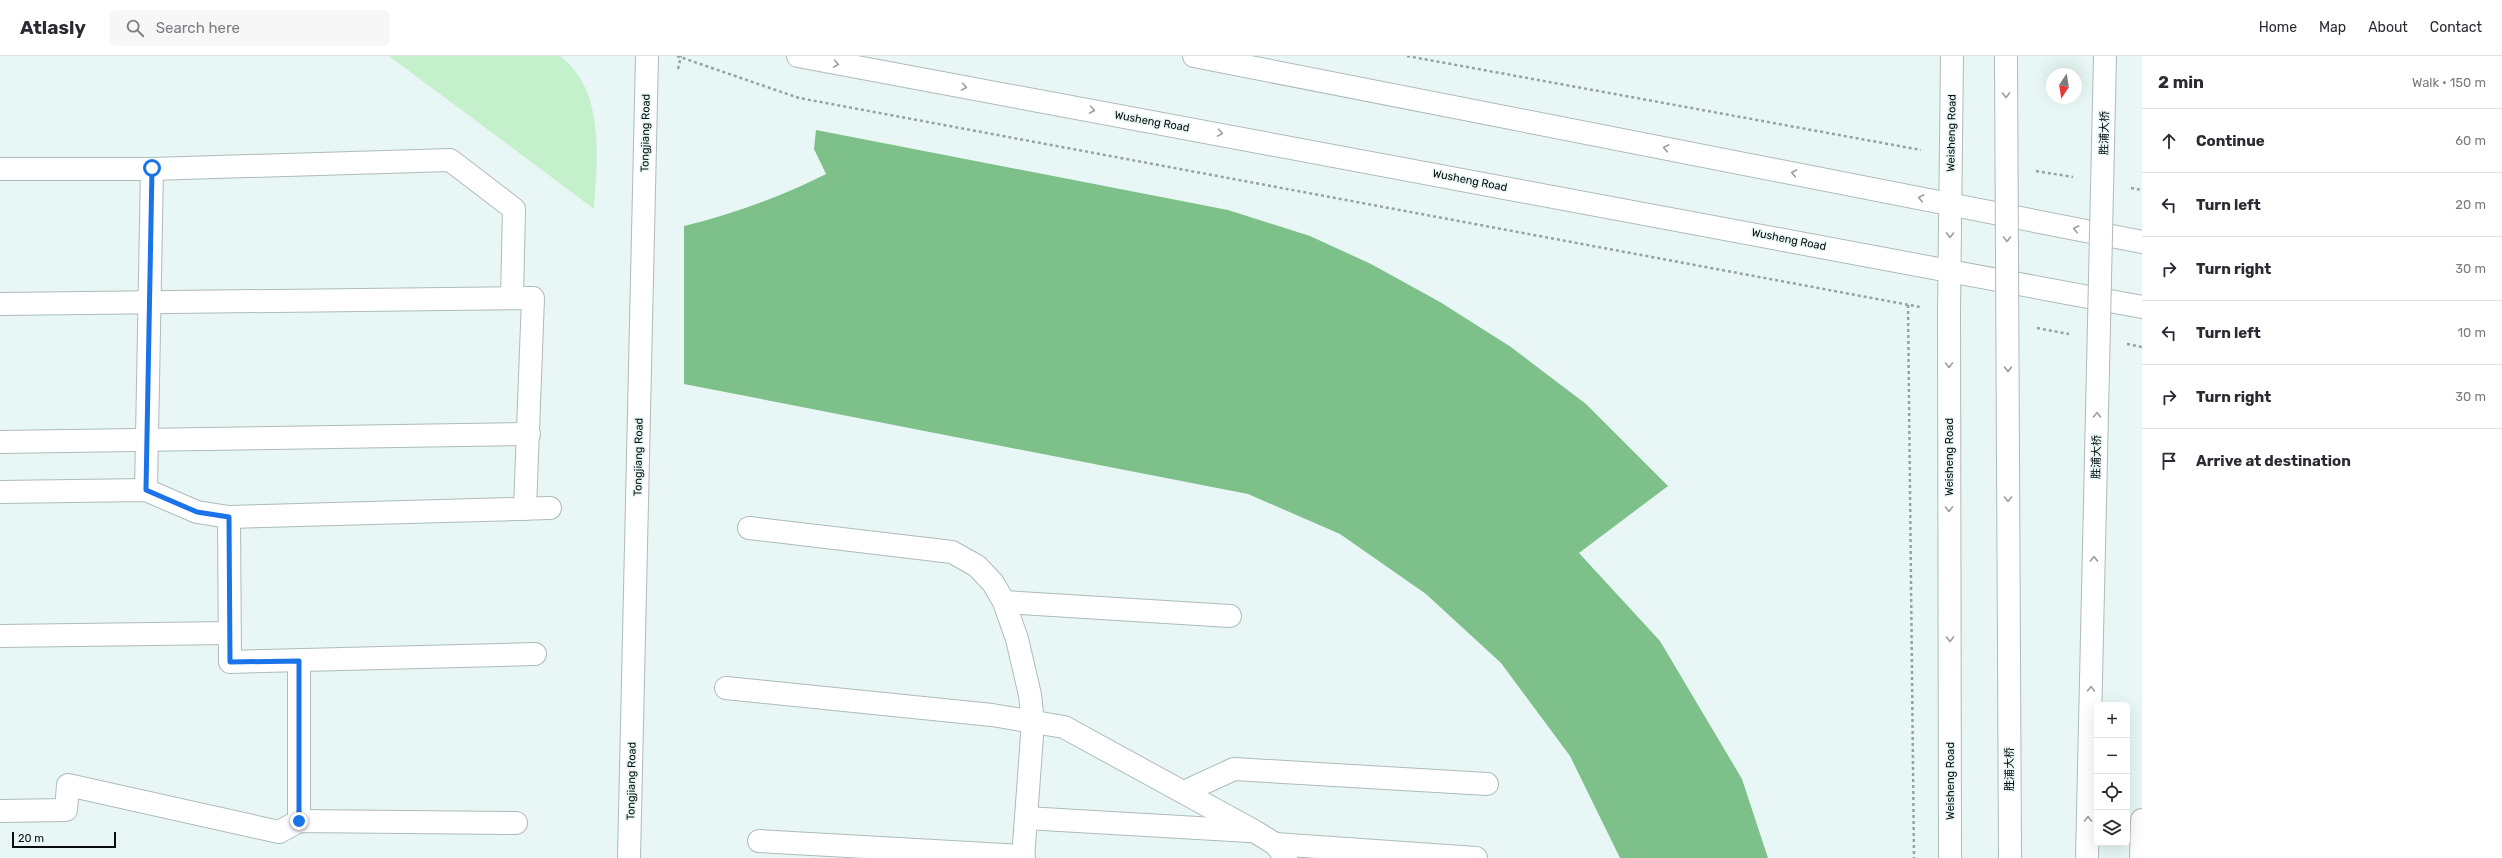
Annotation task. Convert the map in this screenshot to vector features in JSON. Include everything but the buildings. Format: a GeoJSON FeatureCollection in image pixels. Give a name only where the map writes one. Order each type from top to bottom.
{"type":"FeatureCollection","features":[{"type":"Feature","properties":{"kind":"street","name":"Tongjiang Road"},"geometry":{"type":"LineString","coordinates":[[629,858],[647,56]]}},
{"type":"Feature","properties":{"kind":"street","name":"Wusheng Road"},"geometry":{"type":"LineString","coordinates":[[798,56],[1950,269],[2142,307]]}},
{"type":"Feature","properties":{"kind":"street"},"geometry":{"type":"LineString","coordinates":[[1194,56],[2142,242]]}},
{"type":"Feature","properties":{"kind":"street","name":"Weisheng Road"},"geometry":{"type":"LineString","coordinates":[[1950,858],[1949,312],[1952,56]]}},
{"type":"Feature","properties":{"kind":"street","name":"胜浦大桥"},"geometry":{"type":"LineString","coordinates":[[2006,56],[2010,858]]}},
{"type":"Feature","properties":{"kind":"street","name":"胜浦大桥"},"geometry":{"type":"LineString","coordinates":[[2087,858],[2105,56]]}},
{"type":"Feature","properties":{"kind":"street"},"geometry":{"type":"LineString","coordinates":[[0,169],[152,168],[450,160],[514,209],[512,298]]}},
{"type":"Feature","properties":{"kind":"street"},"geometry":{"type":"LineString","coordinates":[[146,490],[152,168]]}},
{"type":"Feature","properties":{"kind":"street"},"geometry":{"type":"LineString","coordinates":[[0,304],[533,298],[525,509]]}},
{"type":"Feature","properties":{"kind":"street"},"geometry":{"type":"LineString","coordinates":[[0,442],[528,434]]}},
{"type":"Feature","properties":{"kind":"street"},"geometry":{"type":"LineString","coordinates":[[0,492],[146,490],[197,512],[229,517],[550,508]]}},
{"type":"Feature","properties":{"kind":"street"},"geometry":{"type":"LineString","coordinates":[[229,517],[230,662],[535,654]]}},
{"type":"Feature","properties":{"kind":"street"},"geometry":{"type":"LineString","coordinates":[[748,528],[952,552],[977,566],[993,583],[1004,602],[1017,640],[1030,695],[1033,722],[1024,857],[759,841]]}},
{"type":"Feature","properties":{"kind":"street"},"geometry":{"type":"LineString","coordinates":[[1004,602],[1230,616]]}},
{"type":"Feature","properties":{"kind":"street"},"geometry":{"type":"LineString","coordinates":[[0,636],[229,633]]}},
{"type":"Feature","properties":{"kind":"street"},"geometry":{"type":"LineString","coordinates":[[299,661],[299,821]]}},
{"type":"Feature","properties":{"kind":"street"},"geometry":{"type":"LineString","coordinates":[[726,688],[992,715],[1064,727],[1254,831],[1280,851],[1476,858]]}},
{"type":"Feature","properties":{"kind":"street"},"geometry":{"type":"LineString","coordinates":[[1184,792],[1234,769],[1487,784]]}},
{"type":"Feature","properties":{"kind":"street"},"geometry":{"type":"LineString","coordinates":[[0,812],[66,810],[68,785],[279,832],[299,821],[516,823]]}},
{"type":"Feature","properties":{"kind":"street"},"geometry":{"type":"LineString","coordinates":[[1026,818],[1254,831]]}},
{"type":"Feature","properties":{"kind":"street"},"geometry":{"type":"LineString","coordinates":[[2141,858],[2142,820]]}},
{"type":"Feature","properties":{"kind":"path"},"geometry":{"type":"LineString","coordinates":[[676,56],[799,98],[1949,312]]}},
{"type":"Feature","properties":{"kind":"path"},"geometry":{"type":"LineString","coordinates":[[1407,56],[1951,155]]}},
{"type":"Feature","properties":{"kind":"path"},"geometry":{"type":"LineString","coordinates":[[2035,170],[2081,179]]}},
{"type":"Feature","properties":{"kind":"path"},"geometry":{"type":"LineString","coordinates":[[2127,187],[2142,190]]}},
{"type":"Feature","properties":{"kind":"path"},"geometry":{"type":"LineString","coordinates":[[1908,305],[1914,858]]}},
{"type":"Feature","properties":{"kind":"path"},"geometry":{"type":"LineString","coordinates":[[2034,327],[2072,334]]}},
{"type":"Feature","properties":{"kind":"path"},"geometry":{"type":"LineString","coordinates":[[2119,342],[2142,346]]}},
{"type":"Feature","properties":{"kind":"green space"},"geometry":{"type":"Polygon","coordinates":[[[389,56],[560,56],[575,71],[585,88],[592,107],[597,148],[594,209],[389,56]]]}},
{"type":"Feature","properties":{"kind":"green space"},"geometry":{"type":"Polygon","coordinates":[[[816,130],[1228,210],[1310,236],[1371,264],[1440,302],[1511,347],[1586,404],[1668,486],[1579,553],[1660,641],[1742,779],[1768,858],[1620,858],[1570,756],[1501,663],[1426,594],[1340,534],[1248,494],[684,384],[684,226],[721,216],[756,204],[826,174],[814,149],[816,130]]]}},
{"type":"Feature","properties":{"kind":"route"},"geometry":{"type":"LineString","coordinates":[[152,168],[146,490],[197,512],[229,517],[230,662],[299,661],[299,821]]}}]}
